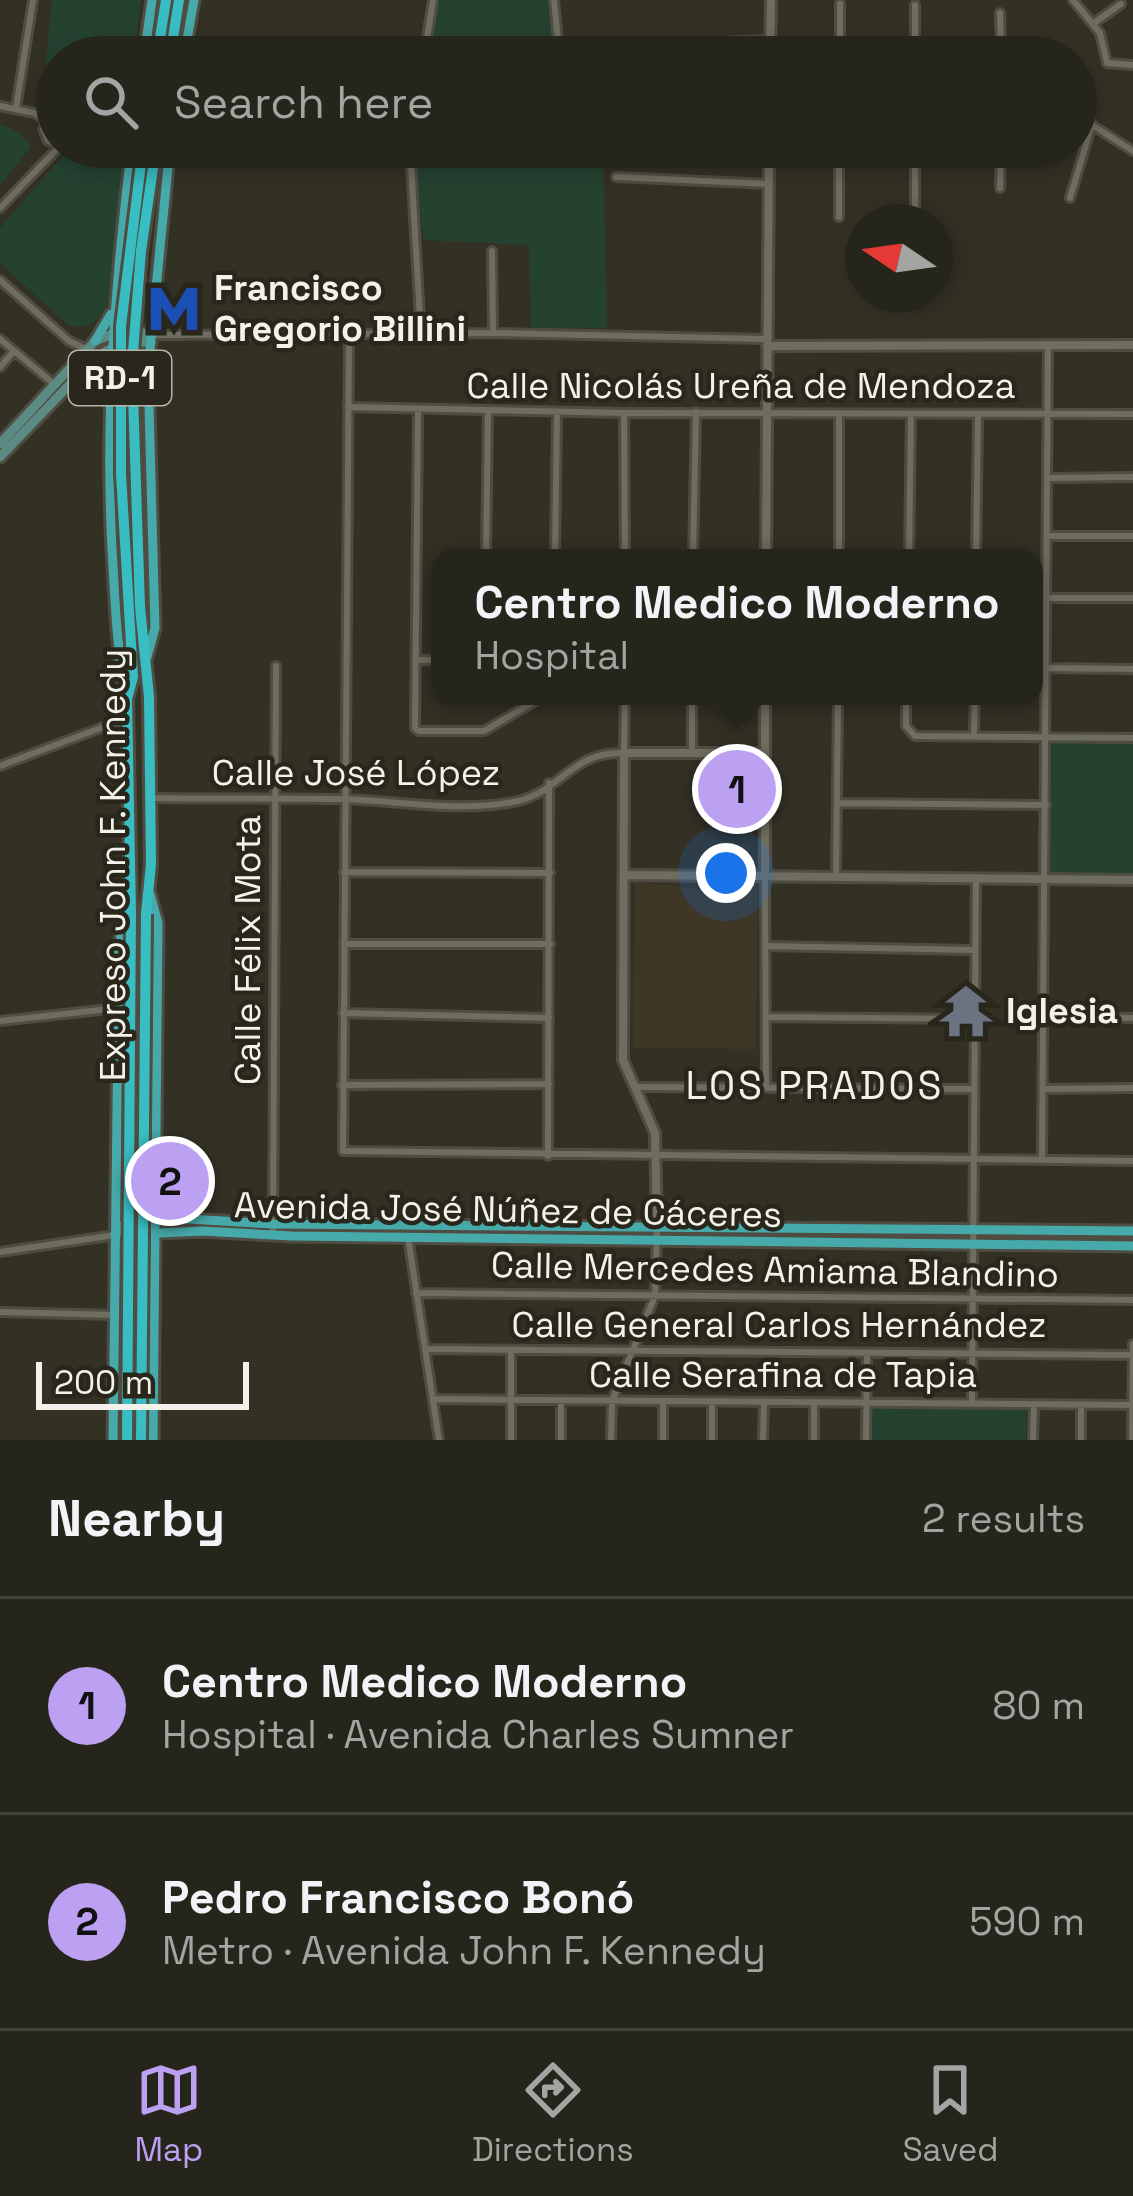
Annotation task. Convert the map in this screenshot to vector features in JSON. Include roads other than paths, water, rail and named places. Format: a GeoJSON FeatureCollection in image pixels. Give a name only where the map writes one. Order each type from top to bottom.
{"type":"FeatureCollection","features":[{"type":"Feature","properties":{"kind":"highway"},"geometry":{"type":"LineString","coordinates":[[160,36],[166,0]]}},
{"type":"Feature","properties":{"kind":"highway"},"geometry":{"type":"LineString","coordinates":[[173,36],[179,0]]}},
{"type":"Feature","properties":{"kind":"highway","name":"Expreso John F. Kennedy"},"geometry":{"type":"LineString","coordinates":[[140,168],[121,326],[120,457],[135,609],[147,657],[150,893],[146,914],[141,1440]]}},
{"type":"Feature","properties":{"kind":"highway","name":"Expreso John F. Kennedy"},"geometry":{"type":"LineString","coordinates":[[128,1440],[131,886],[127,718],[135,609],[132,365],[153,168]]}},
{"type":"Feature","properties":{"kind":"main road"},"geometry":{"type":"LineString","coordinates":[[147,36],[152,0]]}},
{"type":"Feature","properties":{"kind":"main road"},"geometry":{"type":"LineString","coordinates":[[188,36],[194,0]]}},
{"type":"Feature","properties":{"kind":"main road","name":"RD-1"},"geometry":{"type":"LineString","coordinates":[[128,699],[113,571],[110,400],[129,168]]}},
{"type":"Feature","properties":{"kind":"main road","name":"RD-1"},"geometry":{"type":"LineString","coordinates":[[147,657],[155,628],[148,369],[155,338],[153,303],[168,168]]}},
{"type":"Feature","properties":{"kind":"main road"},"geometry":{"type":"LineString","coordinates":[[0,445],[90,345],[114,307],[120,317],[133,322],[153,303]]}},
{"type":"Feature","properties":{"kind":"main road"},"geometry":{"type":"LineString","coordinates":[[90,345],[125,329],[155,338]]}},
{"type":"Feature","properties":{"kind":"main road"},"geometry":{"type":"LineString","coordinates":[[0,457],[75,374],[122,342],[155,338]]}},
{"type":"Feature","properties":{"kind":"main road"},"geometry":{"type":"LineString","coordinates":[[111,369],[122,358],[134,356],[148,369]]}},
{"type":"Feature","properties":{"kind":"main road"},"geometry":{"type":"LineString","coordinates":[[75,374],[89,372],[100,377],[110,400]]}},
{"type":"Feature","properties":{"kind":"main road"},"geometry":{"type":"LineString","coordinates":[[113,1440],[119,946],[131,886]]}},
{"type":"Feature","properties":{"kind":"main road","name":"RD-1"},"geometry":{"type":"LineString","coordinates":[[150,893],[158,923],[153,1440]]}},
{"type":"Feature","properties":{"kind":"main road"},"geometry":{"type":"LineString","coordinates":[[116,1184],[123,1203],[137,1209],[151,1201],[156,1181]]}},
{"type":"Feature","properties":{"kind":"main road","name":"Avenida José Núñez de Cáceres"},"geometry":{"type":"LineString","coordinates":[[115,1235],[127,1221],[155,1217],[408,1238],[1133,1246]]}},
{"type":"Feature","properties":{"kind":"main road","name":"Avenida José Núñez de Cáceres"},"geometry":{"type":"LineString","coordinates":[[115,1235],[273,1229],[657,1227],[1133,1231]]}},
{"type":"Feature","properties":{"kind":"main road"},"geometry":{"type":"LineString","coordinates":[[115,1269],[123,1250],[134,1246],[147,1250],[155,1272]]}},
{"type":"Feature","properties":{"kind":"street"},"geometry":{"type":"LineString","coordinates":[[16,108],[33,0]]}},
{"type":"Feature","properties":{"kind":"street"},"geometry":{"type":"LineString","coordinates":[[427,36],[433,0]]}},
{"type":"Feature","properties":{"kind":"street"},"geometry":{"type":"LineString","coordinates":[[554,0],[558,36]]}},
{"type":"Feature","properties":{"kind":"street"},"geometry":{"type":"LineString","coordinates":[[771,0],[771,36]]}},
{"type":"Feature","properties":{"kind":"street"},"geometry":{"type":"LineString","coordinates":[[1073,0],[1094,23],[1107,63],[1133,65]]}},
{"type":"Feature","properties":{"kind":"street"},"geometry":{"type":"LineString","coordinates":[[840,4],[840,36]]}},
{"type":"Feature","properties":{"kind":"street"},"geometry":{"type":"LineString","coordinates":[[915,4],[915,36]]}},
{"type":"Feature","properties":{"kind":"street"},"geometry":{"type":"LineString","coordinates":[[1094,23],[1121,4]]}},
{"type":"Feature","properties":{"kind":"street"},"geometry":{"type":"LineString","coordinates":[[1000,14],[1000,36]]}},
{"type":"Feature","properties":{"kind":"street"},"geometry":{"type":"LineString","coordinates":[[0,106],[36,117]]}},
{"type":"Feature","properties":{"kind":"street"},"geometry":{"type":"LineString","coordinates":[[1097,127],[1133,152]]}},
{"type":"Feature","properties":{"kind":"street"},"geometry":{"type":"LineString","coordinates":[[0,208],[36,168]]}},
{"type":"Feature","properties":{"kind":"street"},"geometry":{"type":"LineString","coordinates":[[411,168],[421,336]]}},
{"type":"Feature","properties":{"kind":"street"},"geometry":{"type":"LineString","coordinates":[[766,549],[769,168]]}},
{"type":"Feature","properties":{"kind":"street"},"geometry":{"type":"LineString","coordinates":[[839,168],[839,217]]}},
{"type":"Feature","properties":{"kind":"street"},"geometry":{"type":"LineString","coordinates":[[915,168],[915,204]]}},
{"type":"Feature","properties":{"kind":"street"},"geometry":{"type":"LineString","coordinates":[[1000,168],[1000,188]]}},
{"type":"Feature","properties":{"kind":"street"},"geometry":{"type":"LineString","coordinates":[[1070,198],[1079,168]]}},
{"type":"Feature","properties":{"kind":"street"},"geometry":{"type":"LineString","coordinates":[[616,177],[769,184]]}},
{"type":"Feature","properties":{"kind":"street"},"geometry":{"type":"LineString","coordinates":[[492,251],[493,333]]}},
{"type":"Feature","properties":{"kind":"street"},"geometry":{"type":"LineString","coordinates":[[0,280],[69,340],[90,345]]}},
{"type":"Feature","properties":{"kind":"street"},"geometry":{"type":"LineString","coordinates":[[155,338],[493,333],[768,342],[1133,345]]}},
{"type":"Feature","properties":{"kind":"street"},"geometry":{"type":"LineString","coordinates":[[349,336],[341,1149],[548,1156],[1133,1161]]}},
{"type":"Feature","properties":{"kind":"street"},"geometry":{"type":"LineString","coordinates":[[0,339],[54,384]]}},
{"type":"Feature","properties":{"kind":"street"},"geometry":{"type":"LineString","coordinates":[[1042,1160],[1048,345]]}},
{"type":"Feature","properties":{"kind":"street"},"geometry":{"type":"LineString","coordinates":[[0,367],[14,352]]}},
{"type":"Feature","properties":{"kind":"street","name":"Calle Nicolás Ureña de Mendoza"},"geometry":{"type":"LineString","coordinates":[[348,407],[1133,414]]}},
{"type":"Feature","properties":{"kind":"street"},"geometry":{"type":"LineString","coordinates":[[418,410],[416,728],[484,731],[529,705]]}},
{"type":"Feature","properties":{"kind":"street"},"geometry":{"type":"LineString","coordinates":[[486,549],[488,411]]}},
{"type":"Feature","properties":{"kind":"street"},"geometry":{"type":"LineString","coordinates":[[555,549],[556,412]]}},
{"type":"Feature","properties":{"kind":"street"},"geometry":{"type":"LineString","coordinates":[[694,549],[696,412]]}},
{"type":"Feature","properties":{"kind":"street"},"geometry":{"type":"LineString","coordinates":[[624,413],[625,549]]}},
{"type":"Feature","properties":{"kind":"street"},"geometry":{"type":"LineString","coordinates":[[839,414],[839,549]]}},
{"type":"Feature","properties":{"kind":"street"},"geometry":{"type":"LineString","coordinates":[[908,549],[911,414]]}},
{"type":"Feature","properties":{"kind":"street"},"geometry":{"type":"LineString","coordinates":[[976,549],[978,415]]}},
{"type":"Feature","properties":{"kind":"street"},"geometry":{"type":"LineString","coordinates":[[1048,478],[1133,477]]}},
{"type":"Feature","properties":{"kind":"street"},"geometry":{"type":"LineString","coordinates":[[1048,536],[1133,536]]}},
{"type":"Feature","properties":{"kind":"street"},"geometry":{"type":"LineString","coordinates":[[1048,598],[1133,598]]}},
{"type":"Feature","properties":{"kind":"street"},"geometry":{"type":"LineString","coordinates":[[416,660],[431,660]]}},
{"type":"Feature","properties":{"kind":"street","name":"Calle Félix Mota"},"geometry":{"type":"LineString","coordinates":[[273,1229],[276,666]]}},
{"type":"Feature","properties":{"kind":"street"},"geometry":{"type":"LineString","coordinates":[[1046,668],[1133,669]]}},
{"type":"Feature","properties":{"kind":"street"},"geometry":{"type":"LineString","coordinates":[[611,1440],[612,1401],[655,1295],[657,1240],[651,1121],[623,1060],[625,705]]}},
{"type":"Feature","properties":{"kind":"street"},"geometry":{"type":"LineString","coordinates":[[692,705],[692,753]]}},
{"type":"Feature","properties":{"kind":"street"},"geometry":{"type":"LineString","coordinates":[[764,705],[766,1088]]}},
{"type":"Feature","properties":{"kind":"street"},"geometry":{"type":"LineString","coordinates":[[836,877],[838,705]]}},
{"type":"Feature","properties":{"kind":"street"},"geometry":{"type":"LineString","coordinates":[[907,705],[909,732],[915,736],[1133,737]]}},
{"type":"Feature","properties":{"kind":"street"},"geometry":{"type":"LineString","coordinates":[[974,735],[975,705]]}},
{"type":"Feature","properties":{"kind":"street"},"geometry":{"type":"LineString","coordinates":[[0,766],[127,718]]}},
{"type":"Feature","properties":{"kind":"street","name":"Calle José López"},"geometry":{"type":"LineString","coordinates":[[150,798],[483,804],[535,795],[598,754],[764,753]]}},
{"type":"Feature","properties":{"kind":"street"},"geometry":{"type":"LineString","coordinates":[[548,1156],[549,783]]}},
{"type":"Feature","properties":{"kind":"street"},"geometry":{"type":"LineString","coordinates":[[838,803],[1046,806]]}},
{"type":"Feature","properties":{"kind":"street"},"geometry":{"type":"LineString","coordinates":[[344,872],[550,874]]}},
{"type":"Feature","properties":{"kind":"street"},"geometry":{"type":"LineString","coordinates":[[624,875],[1133,880]]}},
{"type":"Feature","properties":{"kind":"street"},"geometry":{"type":"LineString","coordinates":[[972,1404],[976,878]]}},
{"type":"Feature","properties":{"kind":"street"},"geometry":{"type":"LineString","coordinates":[[344,944],[550,944]]}},
{"type":"Feature","properties":{"kind":"street"},"geometry":{"type":"LineString","coordinates":[[766,946],[974,950]]}},
{"type":"Feature","properties":{"kind":"street"},"geometry":{"type":"LineString","coordinates":[[0,1021],[118,1008]]}},
{"type":"Feature","properties":{"kind":"street"},"geometry":{"type":"LineString","coordinates":[[343,1013],[549,1018]]}},
{"type":"Feature","properties":{"kind":"street"},"geometry":{"type":"LineString","coordinates":[[766,1017],[974,1019]]}},
{"type":"Feature","properties":{"kind":"street"},"geometry":{"type":"LineString","coordinates":[[1044,1017],[1133,1018]]}},
{"type":"Feature","properties":{"kind":"street"},"geometry":{"type":"LineString","coordinates":[[342,1085],[549,1084]]}},
{"type":"Feature","properties":{"kind":"street"},"geometry":{"type":"LineString","coordinates":[[634,1087],[974,1089]]}},
{"type":"Feature","properties":{"kind":"street"},"geometry":{"type":"LineString","coordinates":[[1044,1088],[1133,1088]]}},
{"type":"Feature","properties":{"kind":"street"},"geometry":{"type":"LineString","coordinates":[[0,1252],[115,1235]]}},
{"type":"Feature","properties":{"kind":"street"},"geometry":{"type":"LineString","coordinates":[[408,1238],[439,1440]]}},
{"type":"Feature","properties":{"kind":"street","name":"Calle Mercedes Amiama Blandino"},"geometry":{"type":"LineString","coordinates":[[416,1293],[1133,1300]]}},
{"type":"Feature","properties":{"kind":"street"},"geometry":{"type":"LineString","coordinates":[[0,1312],[115,1315]]}},
{"type":"Feature","properties":{"kind":"street"},"geometry":{"type":"LineString","coordinates":[[1132,1440],[1133,1344]]}},
{"type":"Feature","properties":{"kind":"street","name":"Calle General Carlos Hernández"},"geometry":{"type":"LineString","coordinates":[[425,1349],[1133,1355]]}},
{"type":"Feature","properties":{"kind":"street"},"geometry":{"type":"LineString","coordinates":[[511,1440],[512,1350]]}},
{"type":"Feature","properties":{"kind":"street"},"geometry":{"type":"LineString","coordinates":[[866,1440],[867,1353]]}},
{"type":"Feature","properties":{"kind":"street","name":"Calle Serafina de Tapia"},"geometry":{"type":"LineString","coordinates":[[434,1399],[1132,1405]]}},
{"type":"Feature","properties":{"kind":"street"},"geometry":{"type":"LineString","coordinates":[[561,1400],[561,1440]]}},
{"type":"Feature","properties":{"kind":"street"},"geometry":{"type":"LineString","coordinates":[[663,1401],[663,1440]]}},
{"type":"Feature","properties":{"kind":"street"},"geometry":{"type":"LineString","coordinates":[[712,1402],[712,1440]]}},
{"type":"Feature","properties":{"kind":"street"},"geometry":{"type":"LineString","coordinates":[[763,1440],[764,1402]]}},
{"type":"Feature","properties":{"kind":"street"},"geometry":{"type":"LineString","coordinates":[[814,1402],[814,1440]]}},
{"type":"Feature","properties":{"kind":"street"},"geometry":{"type":"LineString","coordinates":[[1033,1440],[1034,1404]]}},
{"type":"Feature","properties":{"kind":"street"},"geometry":{"type":"LineString","coordinates":[[1081,1405],[1082,1440]]}},
{"type":"Feature","properties":{"kind":"place","name":"Francisco Gregorio Billini"},"geometry":{"type":"Point","coordinates":[174,309]}},
{"type":"Feature","properties":{"kind":"place","name":"Centro Medico Moderno"},"geometry":{"type":"Point","coordinates":[737,789]}},
{"type":"Feature","properties":{"kind":"place","name":"Iglesia"},"geometry":{"type":"Point","coordinates":[966,1011]}},
{"type":"Feature","properties":{"kind":"place","name":"Pedro Francisco Bonó"},"geometry":{"type":"Point","coordinates":[170,1181]}},
{"type":"Feature","properties":{"kind":"district","name":"LOS PRADOS"},"geometry":{"type":"Point","coordinates":[815,1085]}}]}
